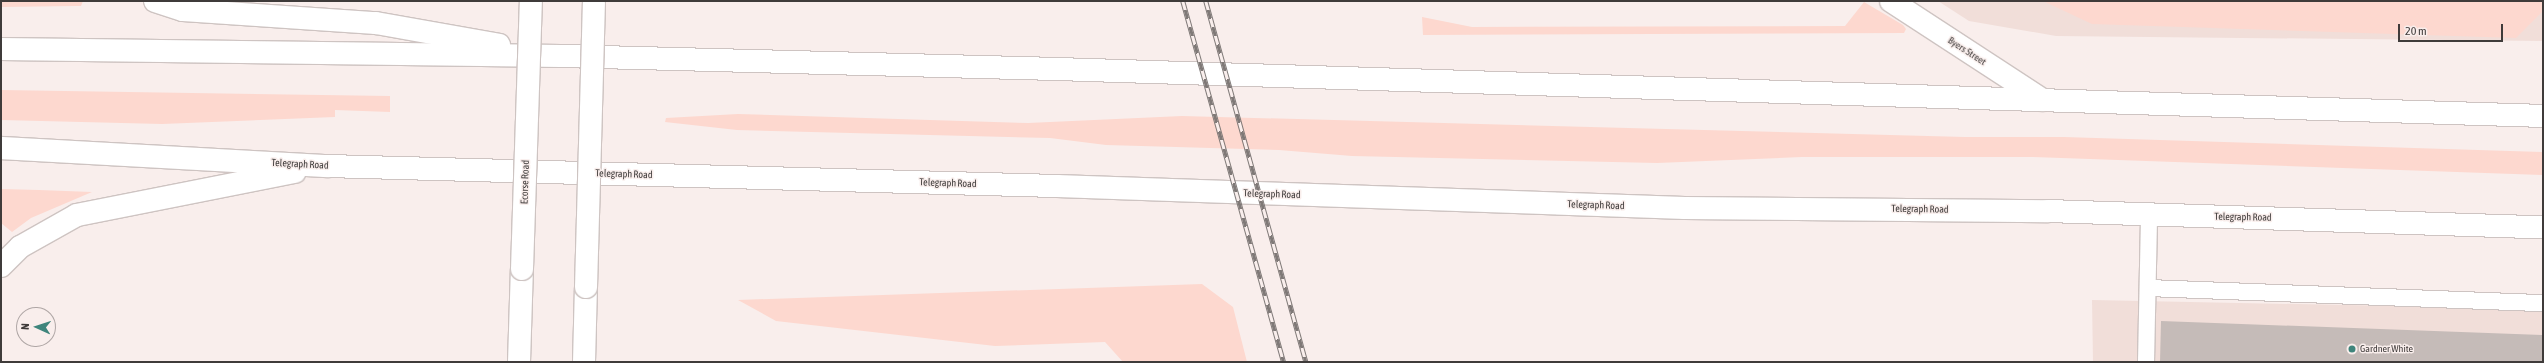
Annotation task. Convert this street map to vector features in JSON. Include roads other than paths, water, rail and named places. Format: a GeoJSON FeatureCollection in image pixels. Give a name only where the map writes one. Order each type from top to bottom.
{"type":"FeatureCollection","features":[{"type":"Feature","properties":{"kind":"main road"},"geometry":{"type":"LineString","coordinates":[[155,1],[182,10],[376,23],[561,56]]}},
{"type":"Feature","properties":{"kind":"main road","name":"Ecorse Road"},"geometry":{"type":"LineString","coordinates":[[519,362],[531,1]]}},
{"type":"Feature","properties":{"kind":"main road","name":"Byers Street"},"geometry":{"type":"LineString","coordinates":[[1891,1],[2043,100]]}},
{"type":"Feature","properties":{"kind":"main road"},"geometry":{"type":"LineString","coordinates":[[584,362],[594,2]]}},
{"type":"Feature","properties":{"kind":"main road"},"geometry":{"type":"LineString","coordinates":[[1,49],[561,56],[1057,69],[2543,116]]}},
{"type":"Feature","properties":{"kind":"main road","name":"Telegraph Road"},"geometry":{"type":"LineString","coordinates":[[1,148],[327,166],[1057,186],[1685,208],[2048,211],[2543,227]]}},
{"type":"Feature","properties":{"kind":"main road"},"geometry":{"type":"LineString","coordinates":[[1,266],[20,247],[77,215],[327,166]]}},
{"type":"Feature","properties":{"kind":"lane"},"geometry":{"type":"LineString","coordinates":[[2146,362],[2149,215]]}},
{"type":"Feature","properties":{"kind":"lane"},"geometry":{"type":"LineString","coordinates":[[2148,288],[2543,303]]}},
{"type":"Feature","properties":{"kind":"railway"},"geometry":{"type":"LineString","coordinates":[[1183,1],[1284,362]]}},
{"type":"Feature","properties":{"kind":"railway"},"geometry":{"type":"LineString","coordinates":[[1206,1],[1306,362]]}},
{"type":"Feature","properties":{"kind":"place","name":"Gardner White"},"geometry":{"type":"Point","coordinates":[2352,349]}}]}
